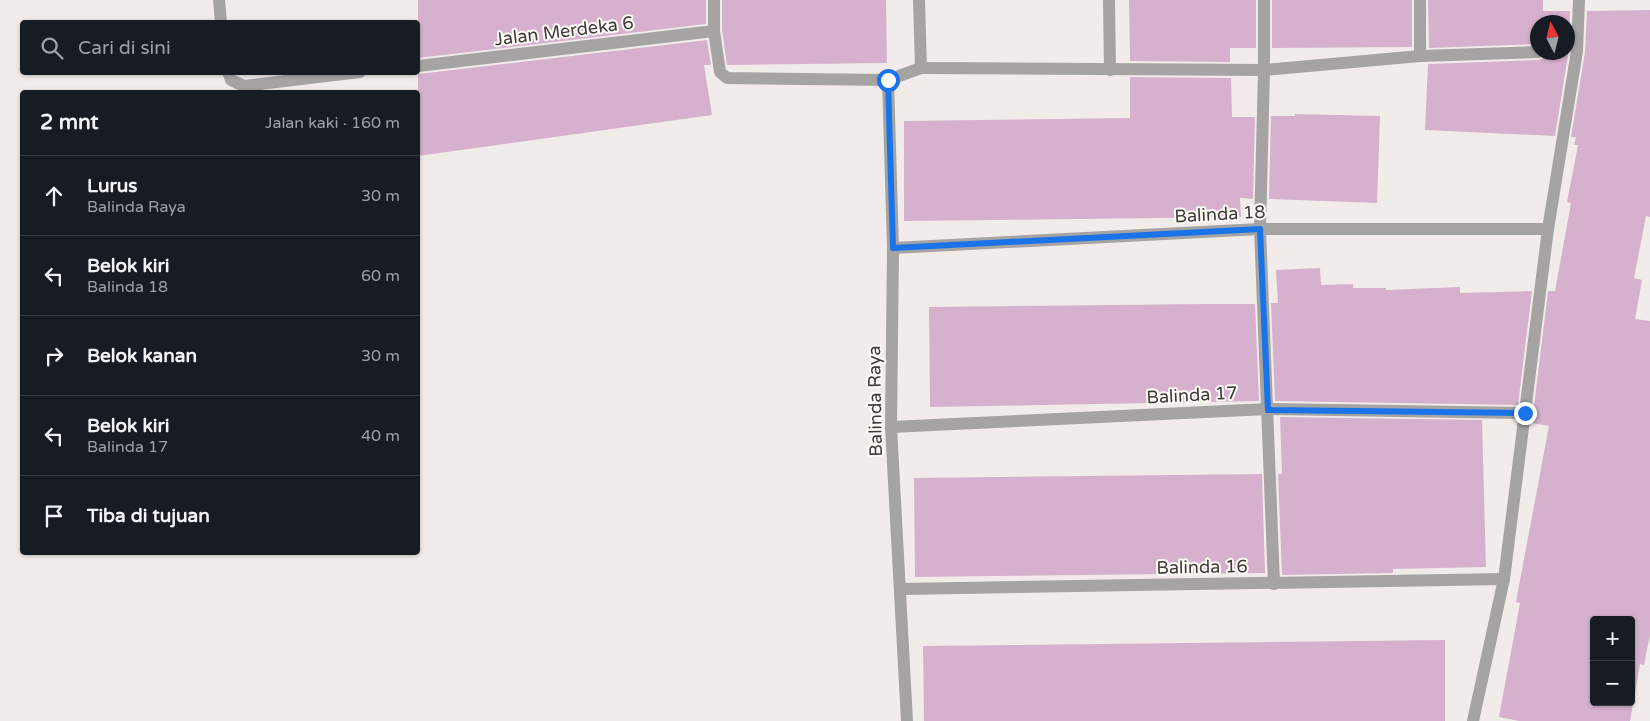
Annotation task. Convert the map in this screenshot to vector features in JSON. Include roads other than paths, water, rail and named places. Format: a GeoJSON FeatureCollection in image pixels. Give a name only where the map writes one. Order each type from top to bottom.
{"type":"FeatureCollection","features":[{"type":"Feature","properties":{"kind":"street"},"geometry":{"type":"LineString","coordinates":[[219,0],[221,20]]}},
{"type":"Feature","properties":{"kind":"street"},"geometry":{"type":"LineString","coordinates":[[714,0],[714,30],[720,72],[727,78],[888,80],[921,68],[1264,70],[1420,56],[1530,52]]}},
{"type":"Feature","properties":{"kind":"street"},"geometry":{"type":"LineString","coordinates":[[919,0],[921,68]]}},
{"type":"Feature","properties":{"kind":"street"},"geometry":{"type":"LineString","coordinates":[[1109,0],[1110,70]]}},
{"type":"Feature","properties":{"kind":"street"},"geometry":{"type":"LineString","coordinates":[[1264,0],[1260,229],[1274,584]]}},
{"type":"Feature","properties":{"kind":"street"},"geometry":{"type":"LineString","coordinates":[[1420,0],[1420,56]]}},
{"type":"Feature","properties":{"kind":"street"},"geometry":{"type":"LineString","coordinates":[[1575,29],[1579,0]]}},
{"type":"Feature","properties":{"kind":"street","name":"Jalan Merdeka 6"},"geometry":{"type":"LineString","coordinates":[[420,66],[714,30]]}},
{"type":"Feature","properties":{"kind":"street"},"geometry":{"type":"LineString","coordinates":[[1473,721],[1504,579],[1571,60]]}},
{"type":"Feature","properties":{"kind":"street"},"geometry":{"type":"LineString","coordinates":[[229,75],[231,80],[244,86],[335,75]]}},
{"type":"Feature","properties":{"kind":"street","name":"Balinda Raya"},"geometry":{"type":"LineString","coordinates":[[888,80],[893,248],[891,427],[907,721]]}},
{"type":"Feature","properties":{"kind":"street","name":"Balinda 18"},"geometry":{"type":"LineString","coordinates":[[893,248],[1260,229],[1548,228]]}},
{"type":"Feature","properties":{"kind":"street","name":"Balinda 17"},"geometry":{"type":"LineString","coordinates":[[891,427],[1268,410],[1525,413]]}},
{"type":"Feature","properties":{"kind":"street","name":"Balinda 16"},"geometry":{"type":"LineString","coordinates":[[901,589],[1504,579]]}}]}
